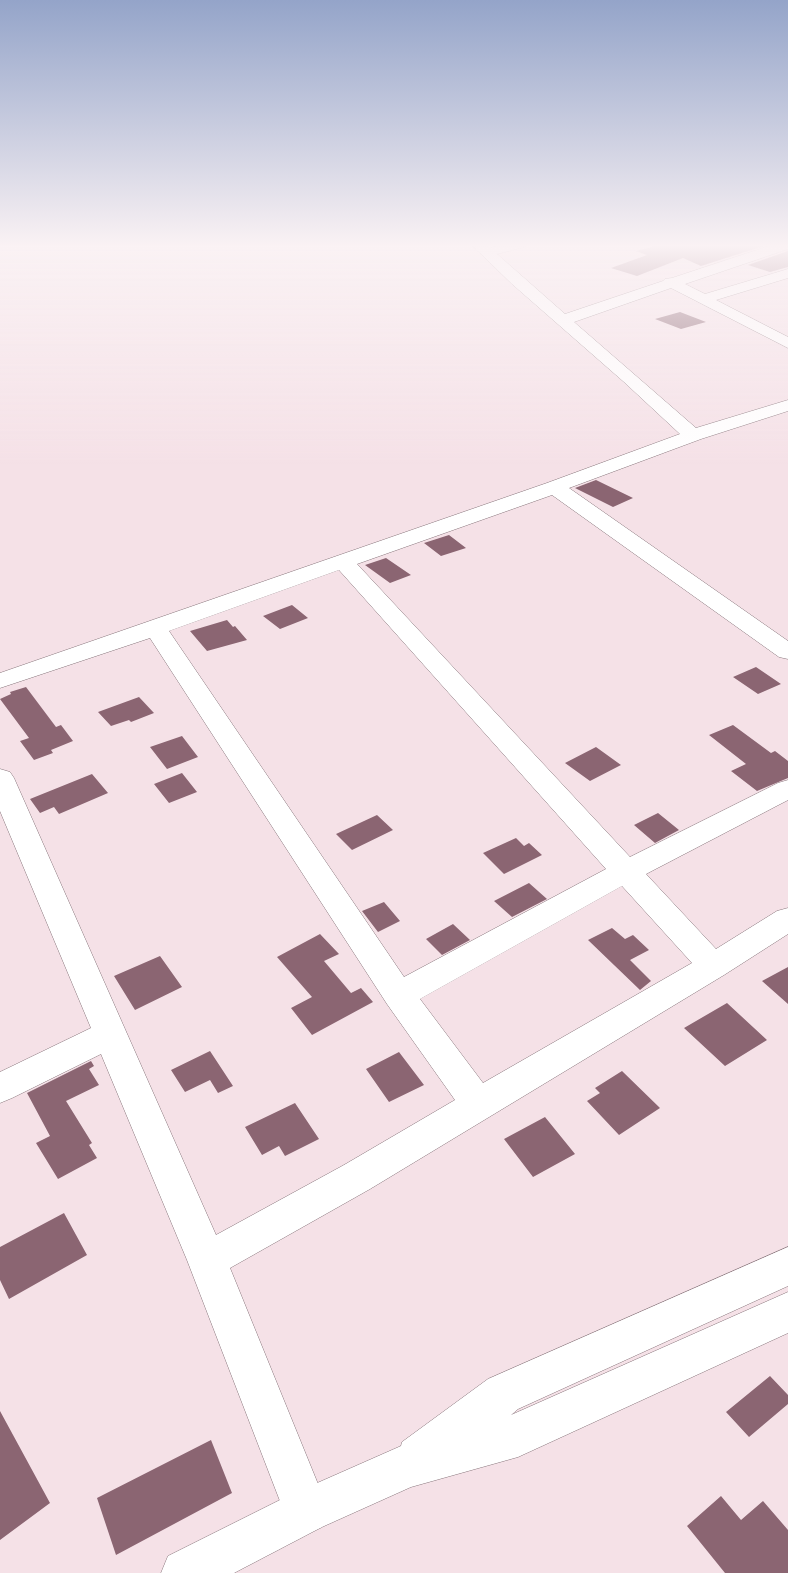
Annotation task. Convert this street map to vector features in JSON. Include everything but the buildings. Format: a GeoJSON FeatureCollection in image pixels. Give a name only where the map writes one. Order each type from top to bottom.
{"type":"FeatureCollection","features":[{"type":"Feature","properties":{"kind":"street"},"geometry":{"type":"LineString","coordinates":[[560,317],[681,426],[694,435]]}},
{"type":"Feature","properties":{"kind":"street"},"geometry":{"type":"LineString","coordinates":[[563,320],[570,317]]}},
{"type":"Feature","properties":{"kind":"street"},"geometry":{"type":"LineString","coordinates":[[739,317],[788,343]]}},
{"type":"Feature","properties":{"kind":"street"},"geometry":{"type":"LineString","coordinates":[[0,681],[554,487],[694,435],[788,405]]}},
{"type":"Feature","properties":{"kind":"street"},"geometry":{"type":"LineString","coordinates":[[554,487],[788,652]]}},
{"type":"Feature","properties":{"kind":"street"},"geometry":{"type":"LineString","coordinates":[[342,561],[588,832],[626,870],[713,966]]}},
{"type":"Feature","properties":{"kind":"street"},"geometry":{"type":"LineString","coordinates":[[155,628],[399,995],[478,1104]]}},
{"type":"Feature","properties":{"kind":"street"},"geometry":{"type":"LineString","coordinates":[[0,778],[207,1260],[306,1511]]}},
{"type":"Feature","properties":{"kind":"street"},"geometry":{"type":"LineString","coordinates":[[399,995],[626,870],[788,790]]}},
{"type":"Feature","properties":{"kind":"street"},"geometry":{"type":"LineString","coordinates":[[207,1260],[357,1177],[788,920]]}},
{"type":"Feature","properties":{"kind":"street"},"geometry":{"type":"LineString","coordinates":[[0,1088],[111,1034]]}},
{"type":"Feature","properties":{"kind":"street"},"geometry":{"type":"LineString","coordinates":[[407,1466],[503,1394],[788,1266]]}},
{"type":"Feature","properties":{"kind":"street"},"geometry":{"type":"LineString","coordinates":[[189,1572],[306,1511],[407,1466],[518,1436],[788,1312]]}}]}
